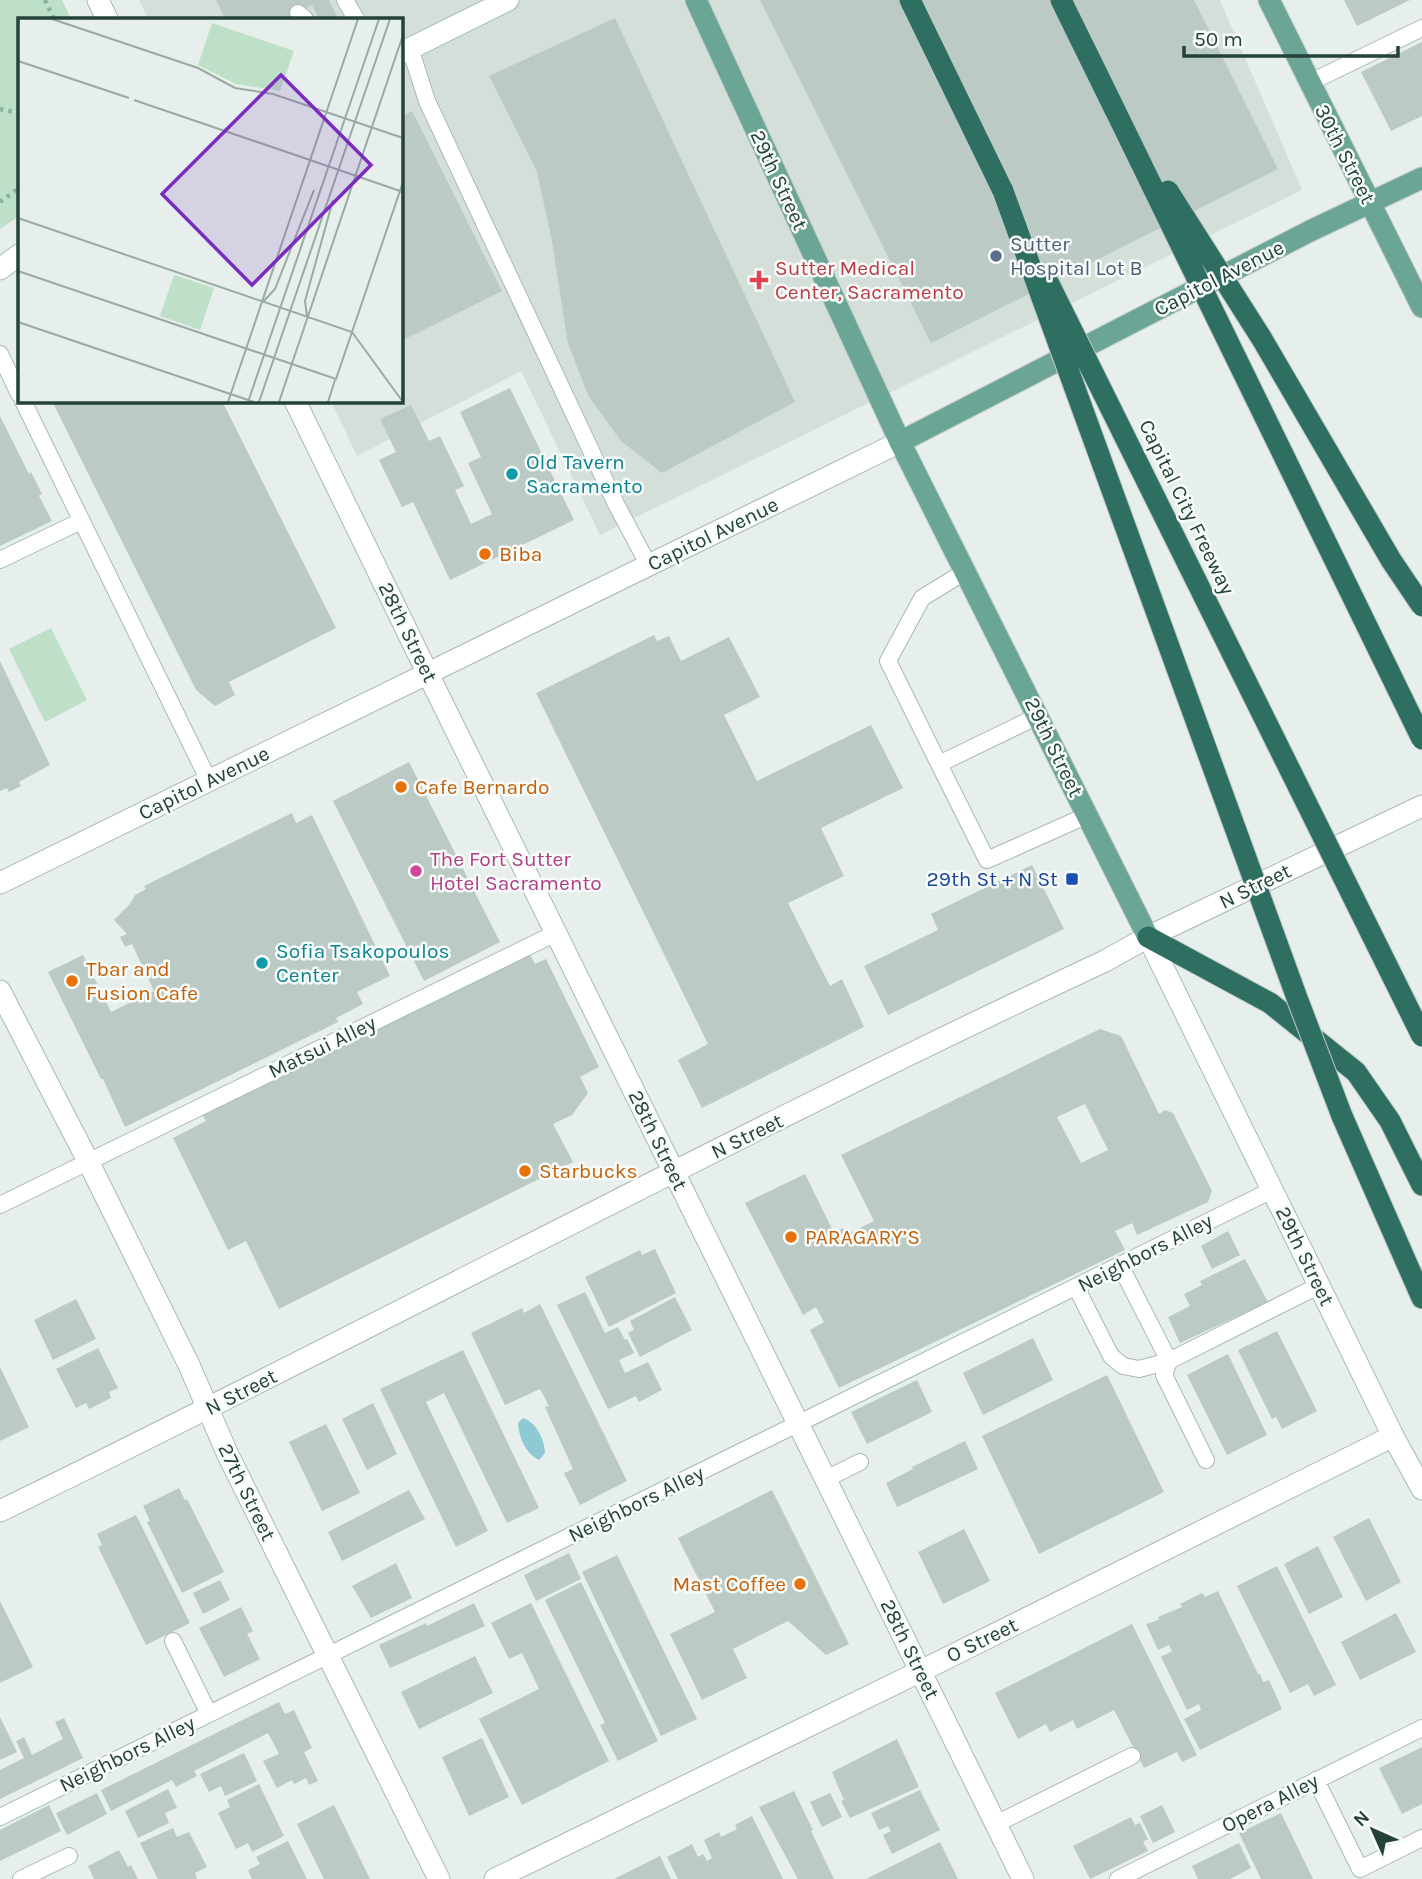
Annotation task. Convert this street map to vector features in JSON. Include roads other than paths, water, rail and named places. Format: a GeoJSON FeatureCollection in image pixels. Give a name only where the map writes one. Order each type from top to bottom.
{"type":"FeatureCollection","features":[{"type":"Feature","properties":{"kind":"highway","name":"Capital City Freeway"},"geometry":{"type":"LineString","coordinates":[[910,0],[1422,1036]]}},
{"type":"Feature","properties":{"kind":"highway"},"geometry":{"type":"LineString","coordinates":[[1061,0],[1422,739]]}},
{"type":"Feature","properties":{"kind":"highway"},"geometry":{"type":"LineString","coordinates":[[1115,110],[1262,339],[1391,560],[1422,606]]}},
{"type":"Feature","properties":{"kind":"highway"},"geometry":{"type":"LineString","coordinates":[[1003,191],[1297,998],[1342,1116],[1422,1298]]}},
{"type":"Feature","properties":{"kind":"highway"},"geometry":{"type":"LineString","coordinates":[[1148,937],[1270,1003],[1356,1072],[1390,1121],[1422,1185]]}},
{"type":"Feature","properties":{"kind":"main road","name":"29th Street"},"geometry":{"type":"LineString","coordinates":[[696,0],[900,442],[1148,937]]}},
{"type":"Feature","properties":{"kind":"main road","name":"30th Street"},"geometry":{"type":"LineString","coordinates":[[1269,0],[1422,307]]}},
{"type":"Feature","properties":{"kind":"main road","name":"Capitol Avenue"},"geometry":{"type":"LineString","coordinates":[[900,442],[1310,231],[1422,178]]}},
{"type":"Feature","properties":{"kind":"street"},"geometry":{"type":"LineString","coordinates":[[98,0],[107,18]]}},
{"type":"Feature","properties":{"kind":"street"},"geometry":{"type":"LineString","coordinates":[[405,50],[508,0]]}},
{"type":"Feature","properties":{"kind":"street"},"geometry":{"type":"LineString","coordinates":[[0,269],[18,256]]}},
{"type":"Feature","properties":{"kind":"street","name":"28th Street"},"geometry":{"type":"LineString","coordinates":[[295,402],[1023,1879]]}},
{"type":"Feature","properties":{"kind":"street","name":"Capitol Avenue"},"geometry":{"type":"LineString","coordinates":[[0,883],[900,442]]}},
{"type":"Feature","properties":{"kind":"street","name":"N Street"},"geometry":{"type":"LineString","coordinates":[[0,1511],[674,1172],[1105,961],[1148,937],[1422,806]]}},
{"type":"Feature","properties":{"kind":"street","name":"29th Street"},"geometry":{"type":"LineString","coordinates":[[1148,937],[1393,1436],[1422,1489]]}},
{"type":"Feature","properties":{"kind":"street","name":"27th Street"},"geometry":{"type":"LineString","coordinates":[[0,991],[88,1161],[208,1408],[228,1455],[439,1879]]}},
{"type":"Feature","properties":{"kind":"street","name":"O Street"},"geometry":{"type":"LineString","coordinates":[[495,1879],[1393,1436]]}},
{"type":"Feature","properties":{"kind":"lane"},"geometry":{"type":"LineString","coordinates":[[345,0],[355,18]]}},
{"type":"Feature","properties":{"kind":"lane"},"geometry":{"type":"LineString","coordinates":[[1310,83],[1422,28]]}},
{"type":"Feature","properties":{"kind":"lane"},"geometry":{"type":"LineString","coordinates":[[405,50],[610,492],[649,566]]}},
{"type":"Feature","properties":{"kind":"lane"},"geometry":{"type":"LineString","coordinates":[[0,354],[18,392]]}},
{"type":"Feature","properties":{"kind":"lane"},"geometry":{"type":"LineString","coordinates":[[23,402],[209,781]]}},
{"type":"Feature","properties":{"kind":"lane"},"geometry":{"type":"LineString","coordinates":[[0,560],[81,521]]}},
{"type":"Feature","properties":{"kind":"lane"},"geometry":{"type":"LineString","coordinates":[[966,571],[922,598],[888,661],[939,764],[988,860],[1088,815]]}},
{"type":"Feature","properties":{"kind":"lane"},"geometry":{"type":"LineString","coordinates":[[939,764],[1038,716]]}},
{"type":"Feature","properties":{"kind":"lane","name":"Matsui Alley"},"geometry":{"type":"LineString","coordinates":[[0,1205],[556,933]]}},
{"type":"Feature","properties":{"kind":"lane","name":"Neighbors Alley"},"geometry":{"type":"LineString","coordinates":[[0,1817],[799,1424],[923,1372],[1076,1287],[1272,1190]]}},
{"type":"Feature","properties":{"kind":"lane"},"geometry":{"type":"LineString","coordinates":[[1120,1265],[1169,1361],[1164,1376],[1206,1460]]}},
{"type":"Feature","properties":{"kind":"lane"},"geometry":{"type":"LineString","coordinates":[[1076,1287],[1111,1356],[1117,1362],[1139,1369],[1169,1361],[1320,1285]]}},
{"type":"Feature","properties":{"kind":"lane"},"geometry":{"type":"LineString","coordinates":[[827,1479],[860,1462]]}},
{"type":"Feature","properties":{"kind":"lane"},"geometry":{"type":"LineString","coordinates":[[173,1641],[209,1714]]}},
{"type":"Feature","properties":{"kind":"lane","name":"Opera Alley"},"geometry":{"type":"LineString","coordinates":[[1118,1879],[1422,1728]]}},
{"type":"Feature","properties":{"kind":"lane"},"geometry":{"type":"LineString","coordinates":[[996,1824],[1132,1756]]}},
{"type":"Feature","properties":{"kind":"lane"},"geometry":{"type":"LineString","coordinates":[[1316,1780],[1362,1874],[1422,1838]]}},
{"type":"Feature","properties":{"kind":"lane"},"geometry":{"type":"LineString","coordinates":[[21,1879],[69,1856]]}},
{"type":"Feature","properties":{"kind":"water"},"geometry":{"type":"Polygon","coordinates":[[[523,1418],[536,1428],[543,1442],[545,1453],[539,1460],[530,1454],[522,1440],[518,1423],[523,1418]]]}},
{"type":"Feature","properties":{"kind":"place","name":"Sutter Hospital Lot B"},"geometry":{"type":"Point","coordinates":[996,256]}},
{"type":"Feature","properties":{"kind":"place","name":"Sutter Medical Center, Sacramento"},"geometry":{"type":"Point","coordinates":[759,280]}},
{"type":"Feature","properties":{"kind":"place","name":"Old Tavern Sacramento"},"geometry":{"type":"Point","coordinates":[512,474]}},
{"type":"Feature","properties":{"kind":"place","name":"Biba"},"geometry":{"type":"Point","coordinates":[485,554]}},
{"type":"Feature","properties":{"kind":"place","name":"Cafe Bernardo"},"geometry":{"type":"Point","coordinates":[401,787]}},
{"type":"Feature","properties":{"kind":"place","name":"The Fort Sutter Hotel Sacramento"},"geometry":{"type":"Point","coordinates":[416,871]}},
{"type":"Feature","properties":{"kind":"place","name":"29th St + N St"},"geometry":{"type":"Point","coordinates":[1072,879]}},
{"type":"Feature","properties":{"kind":"place","name":"Sofia Tsakopoulos Center"},"geometry":{"type":"Point","coordinates":[262,963]}},
{"type":"Feature","properties":{"kind":"place","name":"Tbar and Fusion Cafe"},"geometry":{"type":"Point","coordinates":[72,981]}},
{"type":"Feature","properties":{"kind":"place","name":"Starbucks"},"geometry":{"type":"Point","coordinates":[525,1171]}},
{"type":"Feature","properties":{"kind":"place","name":"PARAGARY’S"},"geometry":{"type":"Point","coordinates":[791,1237]}},
{"type":"Feature","properties":{"kind":"place","name":"Mast Coffee"},"geometry":{"type":"Point","coordinates":[800,1584]}}]}
